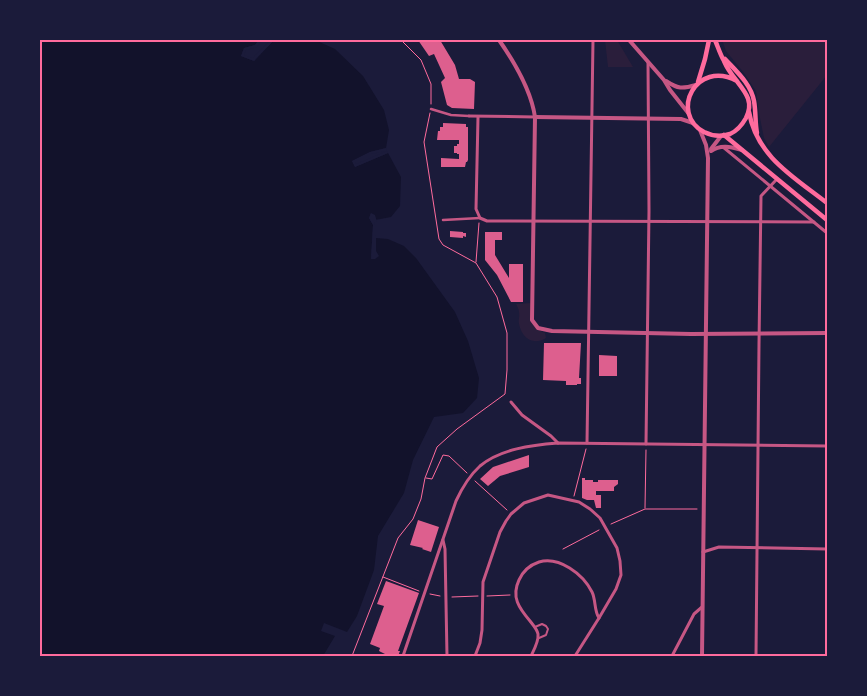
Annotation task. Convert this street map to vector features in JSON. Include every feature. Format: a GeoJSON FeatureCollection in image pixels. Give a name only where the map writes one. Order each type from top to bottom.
{"type":"FeatureCollection","features":[{"type":"Feature","properties":{"kind":"main road"},"geometry":{"type":"LineString","coordinates":[[697,84],[709,40]]}},
{"type":"Feature","properties":{"kind":"main road"},"geometry":{"type":"LineString","coordinates":[[715,40],[720,53],[746,93],[753,129],[759,142],[777,164],[827,203]]}},
{"type":"Feature","properties":{"kind":"main road"},"geometry":{"type":"LineString","coordinates":[[720,53],[752,92],[759,142]]}},
{"type":"Feature","properties":{"kind":"main road"},"geometry":{"type":"LineString","coordinates":[[737,81],[721,75],[705,78],[691,92],[688,107],[689,114],[693,123],[700,130],[714,136],[722,136],[738,129],[747,116],[749,108]]}},
{"type":"Feature","properties":{"kind":"main road"},"geometry":{"type":"LineString","coordinates":[[722,136],[743,150],[827,220]]}},
{"type":"Feature","properties":{"kind":"street"},"geometry":{"type":"LineString","coordinates":[[500,40],[516,67],[530,97],[535,117],[532,320],[538,328],[552,331],[648,333],[827,333]]}},
{"type":"Feature","properties":{"kind":"street"},"geometry":{"type":"LineString","coordinates":[[587,443],[593,40]]}},
{"type":"Feature","properties":{"kind":"street"},"geometry":{"type":"LineString","coordinates":[[629,40],[664,80],[689,114]]}},
{"type":"Feature","properties":{"kind":"street"},"geometry":{"type":"LineString","coordinates":[[646,444],[649,222],[648,61]]}},
{"type":"Feature","properties":{"kind":"street"},"geometry":{"type":"LineString","coordinates":[[664,80],[680,88],[697,84]]}},
{"type":"Feature","properties":{"kind":"street"},"geometry":{"type":"LineString","coordinates":[[431,109],[451,115],[478,117],[681,119],[693,123]]}},
{"type":"Feature","properties":{"kind":"street"},"geometry":{"type":"LineString","coordinates":[[478,117],[476,209],[480,218]]}},
{"type":"Feature","properties":{"kind":"street"},"geometry":{"type":"LineString","coordinates":[[700,130],[706,145],[708,158],[702,656]]}},
{"type":"Feature","properties":{"kind":"street"},"geometry":{"type":"LineString","coordinates":[[708,158],[714,144],[722,136]]}},
{"type":"Feature","properties":{"kind":"street"},"geometry":{"type":"LineString","coordinates":[[711,151],[722,146],[743,150]]}},
{"type":"Feature","properties":{"kind":"street"},"geometry":{"type":"LineString","coordinates":[[722,146],[827,233]]}},
{"type":"Feature","properties":{"kind":"street"},"geometry":{"type":"LineString","coordinates":[[756,656],[761,196],[778,179]]}},
{"type":"Feature","properties":{"kind":"street"},"geometry":{"type":"LineString","coordinates":[[443,220],[480,218],[487,221],[814,222]]}},
{"type":"Feature","properties":{"kind":"street"},"geometry":{"type":"LineString","coordinates":[[510,400],[522,415],[558,443]]}},
{"type":"Feature","properties":{"kind":"street"},"geometry":{"type":"LineString","coordinates":[[403,656],[460,493],[470,477],[481,465],[494,457],[534,446],[558,443],[827,446]]}},
{"type":"Feature","properties":{"kind":"street"},"geometry":{"type":"LineString","coordinates":[[475,656],[482,630],[483,582],[500,532],[511,514],[524,503],[548,495],[579,502],[600,518],[617,548],[620,561],[621,576],[616,589],[576,656]]}},
{"type":"Feature","properties":{"kind":"street"},"geometry":{"type":"LineString","coordinates":[[443,540],[445,549],[446,656]]}},
{"type":"Feature","properties":{"kind":"street"},"geometry":{"type":"LineString","coordinates":[[703,552],[719,547],[827,549]]}},
{"type":"Feature","properties":{"kind":"street"},"geometry":{"type":"LineString","coordinates":[[531,656],[538,638],[538,632],[521,611],[516,595],[518,582],[522,574],[532,565],[552,560],[574,571],[593,593],[596,614],[599,618]]}},
{"type":"Feature","properties":{"kind":"street"},"geometry":{"type":"LineString","coordinates":[[672,656],[694,614],[702,607]]}},
{"type":"Feature","properties":{"kind":"lane"},"geometry":{"type":"LineString","coordinates":[[535,627],[542,624],[548,628],[548,633],[538,638]]}},
{"type":"Feature","properties":{"kind":"path"},"geometry":{"type":"LineString","coordinates":[[476,262],[480,218]]}},
{"type":"Feature","properties":{"kind":"path"},"geometry":{"type":"LineString","coordinates":[[352,656],[398,538],[413,518],[421,499],[425,478],[437,447],[457,429],[505,394],[510,400]]}},
{"type":"Feature","properties":{"kind":"path"},"geometry":{"type":"LineString","coordinates":[[573,500],[587,443]]}},
{"type":"Feature","properties":{"kind":"path"},"geometry":{"type":"LineString","coordinates":[[645,509],[646,444]]}},
{"type":"Feature","properties":{"kind":"path"},"geometry":{"type":"LineString","coordinates":[[425,478],[432,479],[443,455],[449,456],[468,474]]}},
{"type":"Feature","properties":{"kind":"path"},"geometry":{"type":"LineString","coordinates":[[473,479],[511,514]]}},
{"type":"Feature","properties":{"kind":"path"},"geometry":{"type":"LineString","coordinates":[[611,524],[645,509],[704,509]]}},
{"type":"Feature","properties":{"kind":"path"},"geometry":{"type":"LineString","coordinates":[[563,549],[602,528]]}},
{"type":"Feature","properties":{"kind":"path"},"geometry":{"type":"LineString","coordinates":[[382,576],[424,593],[445,597],[516,595]]}},
{"type":"Feature","properties":{"kind":"shaded area"},"geometry":{"type":"Polygon","coordinates":[[[40,40],[259,40],[255,45],[244,48],[241,56],[254,61],[274,40],[315,40],[335,49],[363,76],[384,110],[389,130],[386,148],[370,152],[352,161],[355,167],[388,153],[401,177],[400,206],[391,217],[375,220],[371,213],[369,218],[373,225],[371,259],[375,259],[376,238],[388,239],[404,246],[416,258],[455,312],[468,341],[479,378],[477,398],[463,413],[434,417],[413,460],[404,493],[378,536],[374,570],[357,616],[347,632],[324,623],[321,631],[335,636],[323,656],[40,656],[40,40]]]}},
{"type":"Feature","properties":{"kind":"shaded area"},"geometry":{"type":"Polygon","coordinates":[[[605,40],[617,40],[633,67],[608,67],[605,40]]]}},
{"type":"Feature","properties":{"kind":"shaded area"},"geometry":{"type":"Polygon","coordinates":[[[722,40],[827,40],[827,75],[769,147],[764,138],[756,91],[726,51],[722,40]]]}},
{"type":"Feature","properties":{"kind":"shaded area"},"geometry":{"type":"Polygon","coordinates":[[[531,303],[532,321],[536,328],[545,333],[546,338],[537,341],[525,337],[519,324],[519,311],[516,304],[531,303]]]}},
{"type":"Feature","properties":{"kind":"pier"},"geometry":{"type":"Polygon","coordinates":[[[259,40],[262,40],[257,47],[246,50],[244,55],[253,58],[270,40],[274,40],[254,61],[241,56],[244,48],[255,45],[259,40]]]}},
{"type":"Feature","properties":{"kind":"pier"},"geometry":{"type":"Polygon","coordinates":[[[386,148],[388,153],[355,167],[352,161],[370,152],[386,148]],[[387,151],[371,154],[355,162],[356,164],[387,151]]]}},
{"type":"Feature","properties":{"kind":"pier"},"geometry":{"type":"Polygon","coordinates":[[[371,213],[375,215],[377,222],[374,222],[376,251],[379,256],[375,259],[371,259],[373,225],[369,218],[371,213]]]}},
{"type":"Feature","properties":{"kind":"building"},"geometry":{"type":"Polygon","coordinates":[[[418,40],[440,40],[455,65],[459,79],[470,79],[475,82],[474,109],[452,108],[447,105],[441,82],[445,78],[434,54],[429,56],[418,40]]]}},
{"type":"Feature","properties":{"kind":"building"},"geometry":{"type":"Polygon","coordinates":[[[443,123],[466,124],[466,127],[468,127],[468,160],[465,167],[441,167],[441,158],[459,159],[459,154],[454,153],[454,146],[459,144],[459,140],[437,140],[438,131],[440,131],[440,127],[443,127],[443,123]]]}},
{"type":"Feature","properties":{"kind":"building"},"geometry":{"type":"Polygon","coordinates":[[[450,231],[466,233],[466,237],[450,237],[450,231]]]}},
{"type":"Feature","properties":{"kind":"building"},"geometry":{"type":"Polygon","coordinates":[[[485,232],[502,232],[502,240],[495,240],[495,255],[509,278],[509,264],[523,264],[523,302],[511,302],[497,275],[485,260],[485,232]]]}},
{"type":"Feature","properties":{"kind":"building"},"geometry":{"type":"Polygon","coordinates":[[[544,343],[581,343],[579,378],[581,378],[581,384],[566,385],[566,381],[543,380],[544,343]]]}},
{"type":"Feature","properties":{"kind":"building"},"geometry":{"type":"Polygon","coordinates":[[[599,355],[617,356],[617,376],[599,376],[599,355]]]}},
{"type":"Feature","properties":{"kind":"building"},"geometry":{"type":"Polygon","coordinates":[[[529,455],[529,467],[500,476],[488,486],[480,479],[493,467],[529,455]]]}},
{"type":"Feature","properties":{"kind":"building"},"geometry":{"type":"Polygon","coordinates":[[[582,478],[593,480],[593,482],[598,482],[598,480],[618,480],[618,484],[614,487],[614,491],[596,491],[596,495],[601,495],[601,508],[596,508],[594,500],[582,498],[582,478]]]}},
{"type":"Feature","properties":{"kind":"building"},"geometry":{"type":"Polygon","coordinates":[[[418,520],[439,527],[431,552],[410,545],[418,520]]]}},
{"type":"Feature","properties":{"kind":"building"},"geometry":{"type":"Polygon","coordinates":[[[386,581],[419,593],[398,651],[400,651],[398,656],[389,656],[379,651],[380,648],[370,644],[384,606],[377,604],[386,581]]]}}]}
